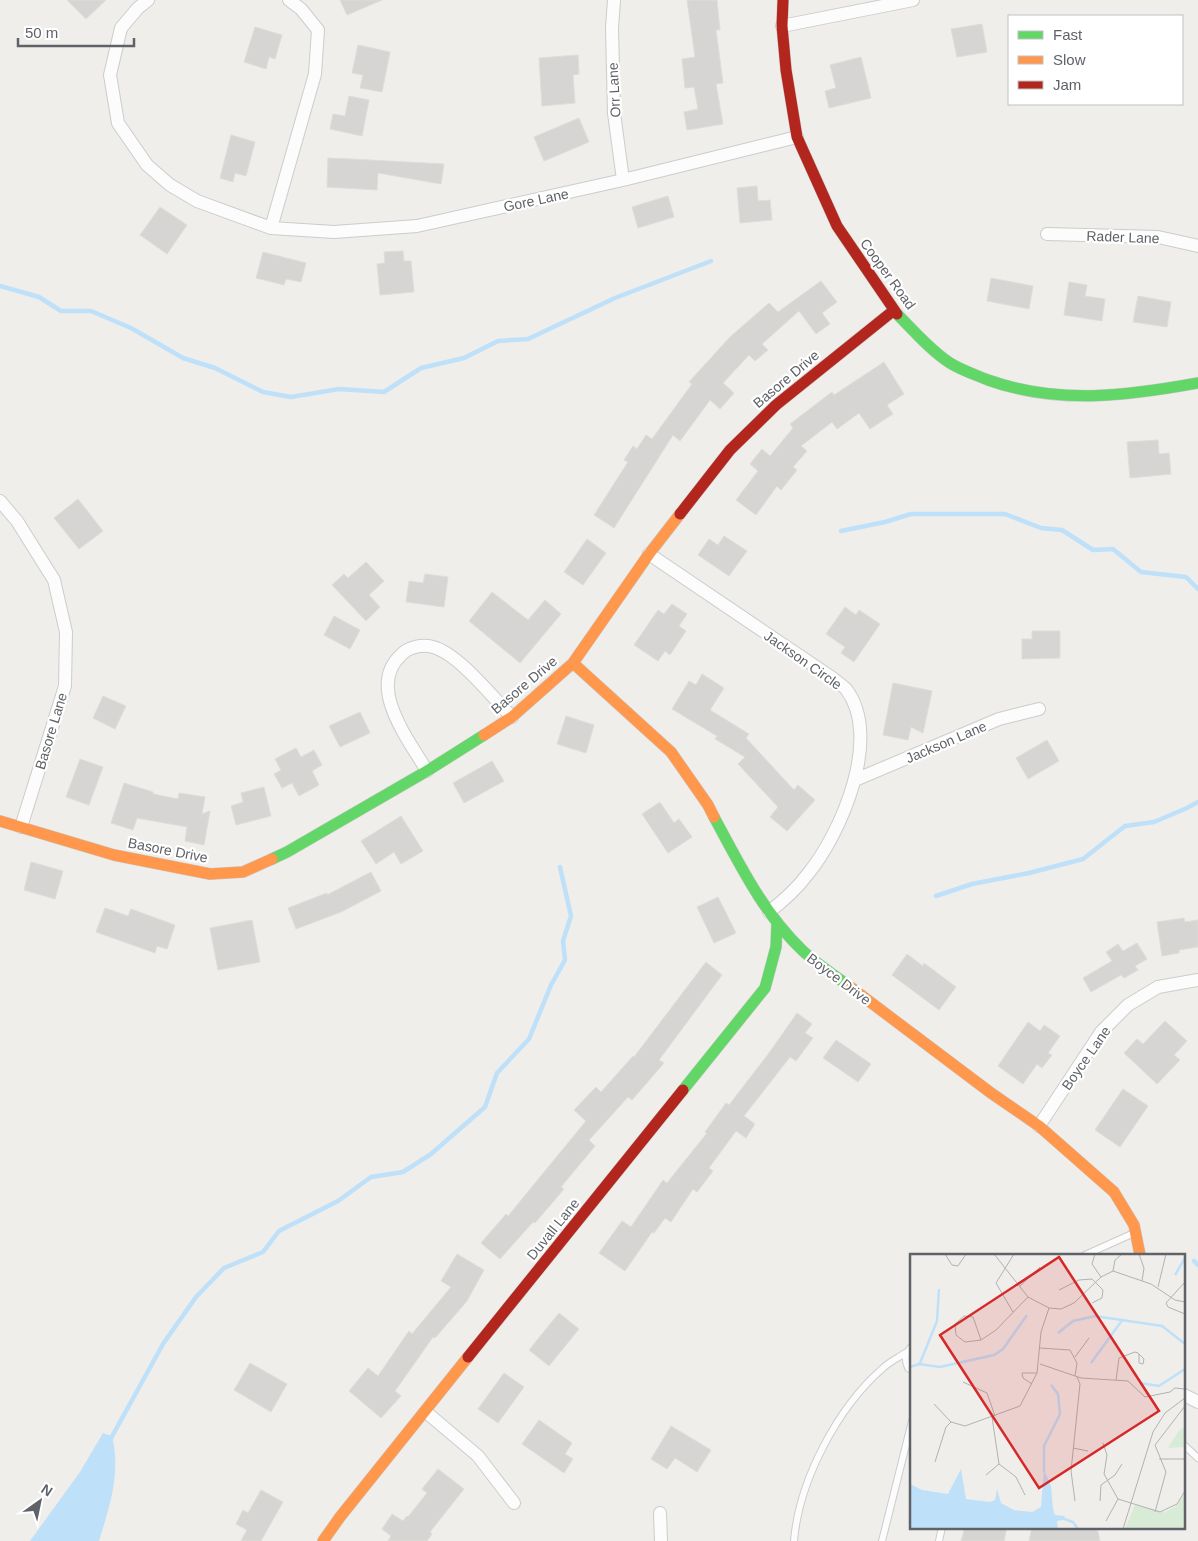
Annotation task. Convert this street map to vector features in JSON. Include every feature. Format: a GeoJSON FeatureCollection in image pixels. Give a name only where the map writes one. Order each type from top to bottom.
{"type":"FeatureCollection","features":[{"type":"Feature","properties":{"kind":"street","name":"Gore Lane"},"geometry":{"type":"LineString","coordinates":[[148,0],[138,8],[121,28],[110,75],[118,123],[147,165],[170,185],[196,201],[271,228],[334,232],[417,226],[623,180],[797,137]]}},
{"type":"Feature","properties":{"kind":"street"},"geometry":{"type":"LineString","coordinates":[[271,228],[315,74],[318,30],[301,9],[289,0]]}},
{"type":"Feature","properties":{"kind":"street","name":"Orr Lane"},"geometry":{"type":"LineString","coordinates":[[614,0],[612,28],[614,113],[623,180]]}},
{"type":"Feature","properties":{"kind":"street","name":"Cooper Road"},"geometry":{"type":"LineString","coordinates":[[783,0],[782,26],[786,70],[797,137],[837,226],[893,311],[920,337],[950,363],[975,375],[1003,385],[1049,394],[1095,397],[1161,390],[1198,383]]}},
{"type":"Feature","properties":{"kind":"street"},"geometry":{"type":"LineString","coordinates":[[782,26],[913,0]]}},
{"type":"Feature","properties":{"kind":"street","name":"Rader Lane"},"geometry":{"type":"LineString","coordinates":[[1047,234],[1158,237],[1198,246]]}},
{"type":"Feature","properties":{"kind":"street","name":"Basore Drive"},"geometry":{"type":"LineString","coordinates":[[0,821],[114,855],[210,874],[243,872],[287,852],[427,771],[512,718],[574,663],[649,554],[730,450],[776,405],[893,311]]}},
{"type":"Feature","properties":{"kind":"street","name":"Basore Lane"},"geometry":{"type":"LineString","coordinates":[[0,501],[17,521],[54,580],[66,632],[65,686],[21,827]]}},
{"type":"Feature","properties":{"kind":"street","name":"Jackson Circle"},"geometry":{"type":"LineString","coordinates":[[649,554],[831,677],[845,689],[855,705],[860,721],[861,743],[855,780],[836,830],[808,874],[789,896],[769,912]]}},
{"type":"Feature","properties":{"kind":"street"},"geometry":{"type":"LineString","coordinates":[[427,771],[393,713],[387,690],[389,671],[396,659],[406,650],[420,646],[432,646],[446,653],[458,661],[512,718]]}},
{"type":"Feature","properties":{"kind":"street","name":"Boyce Drive"},"geometry":{"type":"LineString","coordinates":[[574,663],[671,752],[708,804],[751,886],[777,923],[804,952],[991,1093],[1039,1126],[1114,1192],[1134,1225],[1140,1254]]}},
{"type":"Feature","properties":{"kind":"street","name":"Jackson Lane"},"geometry":{"type":"LineString","coordinates":[[855,780],[999,719],[1039,710]]}},
{"type":"Feature","properties":{"kind":"street","name":"Duvall Lane"},"geometry":{"type":"LineString","coordinates":[[323,1541],[340,1517],[765,988],[776,947],[777,923]]}},
{"type":"Feature","properties":{"kind":"street","name":"Boyce Lane"},"geometry":{"type":"LineString","coordinates":[[1039,1126],[1101,1032],[1128,1005],[1158,987],[1198,980]]}},
{"type":"Feature","properties":{"kind":"street"},"geometry":{"type":"LineString","coordinates":[[1186,1396],[1198,1402]]}},
{"type":"Feature","properties":{"kind":"street"},"geometry":{"type":"LineString","coordinates":[[426,1412],[478,1456],[514,1503]]}},
{"type":"Feature","properties":{"kind":"street"},"geometry":{"type":"LineString","coordinates":[[660,1513],[661,1541]]}},
{"type":"Feature","properties":{"kind":"lane"},"geometry":{"type":"LineString","coordinates":[[1087,1254],[1136,1233]]}},
{"type":"Feature","properties":{"kind":"lane"},"geometry":{"type":"LineString","coordinates":[[794,1541],[796,1525],[812,1473],[830,1433],[862,1390],[884,1367],[905,1354],[910,1348]]}},
{"type":"Feature","properties":{"kind":"lane"},"geometry":{"type":"LineString","coordinates":[[905,1354],[904,1360],[910,1369]]}},
{"type":"Feature","properties":{"kind":"lane"},"geometry":{"type":"LineString","coordinates":[[882,1541],[910,1429]]}},
{"type":"Feature","properties":{"kind":"lane"},"geometry":{"type":"LineString","coordinates":[[1186,1447],[1198,1458]]}},
{"type":"Feature","properties":{"kind":"lane"},"geometry":{"type":"LineString","coordinates":[[939,1541],[942,1528]]}},
{"type":"Feature","properties":{"kind":"water"},"geometry":{"type":"Polygon","coordinates":[[[103,1433],[112,1436],[115,1476],[99,1541],[30,1541],[80,1472],[103,1433]]]}},
{"type":"Feature","properties":{"kind":"building"},"geometry":{"type":"Polygon","coordinates":[[[67,0],[106,0],[86,19],[67,0]]]}},
{"type":"Feature","properties":{"kind":"building"},"geometry":{"type":"Polygon","coordinates":[[[340,0],[382,0],[347,15],[340,0]]]}},
{"type":"Feature","properties":{"kind":"building"},"geometry":{"type":"Polygon","coordinates":[[[687,0],[717,0],[720,30],[716,30],[723,83],[716,84],[723,124],[687,130],[684,112],[698,109],[694,87],[685,88],[682,59],[695,57],[687,0]]]}},
{"type":"Feature","properties":{"kind":"building"},"geometry":{"type":"Polygon","coordinates":[[[982,24],[987,52],[957,57],[951,29],[982,24]]]}},
{"type":"Feature","properties":{"kind":"building"},"geometry":{"type":"Polygon","coordinates":[[[255,27],[282,35],[275,59],[269,57],[266,69],[244,62],[255,27]]]}},
{"type":"Feature","properties":{"kind":"building"},"geometry":{"type":"Polygon","coordinates":[[[358,45],[390,52],[382,92],[360,88],[363,75],[352,73],[358,45]]]}},
{"type":"Feature","properties":{"kind":"building"},"geometry":{"type":"Polygon","coordinates":[[[578,55],[579,74],[573,75],[575,103],[542,106],[539,58],[578,55]]]}},
{"type":"Feature","properties":{"kind":"building"},"geometry":{"type":"Polygon","coordinates":[[[861,57],[871,98],[829,108],[825,91],[836,88],[830,65],[861,57]]]}},
{"type":"Feature","properties":{"kind":"building"},"geometry":{"type":"Polygon","coordinates":[[[349,96],[369,100],[362,136],[330,129],[333,114],[345,116],[349,96]]]}},
{"type":"Feature","properties":{"kind":"building"},"geometry":{"type":"Polygon","coordinates":[[[579,118],[589,142],[544,161],[534,137],[579,118]]]}},
{"type":"Feature","properties":{"kind":"building"},"geometry":{"type":"Polygon","coordinates":[[[231,135],[255,142],[246,176],[235,173],[233,182],[220,178],[231,135]]]}},
{"type":"Feature","properties":{"kind":"building"},"geometry":{"type":"Polygon","coordinates":[[[328,158],[444,164],[441,184],[378,173],[377,190],[327,187],[328,158]]]}},
{"type":"Feature","properties":{"kind":"building"},"geometry":{"type":"Polygon","coordinates":[[[757,186],[758,201],[770,200],[772,220],[740,223],[737,188],[757,186]]]}},
{"type":"Feature","properties":{"kind":"building"},"geometry":{"type":"Polygon","coordinates":[[[668,196],[674,217],[638,228],[632,207],[668,196]]]}},
{"type":"Feature","properties":{"kind":"building"},"geometry":{"type":"Polygon","coordinates":[[[160,207],[187,225],[167,254],[140,235],[160,207]]]}},
{"type":"Feature","properties":{"kind":"building"},"geometry":{"type":"Polygon","coordinates":[[[403,251],[404,261],[411,261],[414,292],[380,295],[377,264],[385,263],[384,252],[403,251]]]}},
{"type":"Feature","properties":{"kind":"building"},"geometry":{"type":"Polygon","coordinates":[[[263,252],[306,263],[301,282],[286,279],[284,285],[256,278],[263,252]]]}},
{"type":"Feature","properties":{"kind":"building"},"geometry":{"type":"Polygon","coordinates":[[[991,278],[1033,286],[1029,309],[987,301],[991,278]]]}},
{"type":"Feature","properties":{"kind":"building"},"geometry":{"type":"Polygon","coordinates":[[[821,281],[837,302],[822,313],[830,324],[816,334],[799,311],[762,344],[768,350],[755,361],[749,355],[723,383],[734,393],[720,409],[710,400],[680,441],[673,435],[614,528],[594,515],[628,462],[624,460],[633,446],[637,449],[646,435],[652,439],[692,384],[689,382],[730,337],[769,303],[778,312],[821,281]]]}},
{"type":"Feature","properties":{"kind":"building"},"geometry":{"type":"Polygon","coordinates":[[[1069,282],[1087,285],[1085,296],[1105,299],[1102,321],[1064,315],[1069,282]]]}},
{"type":"Feature","properties":{"kind":"building"},"geometry":{"type":"Polygon","coordinates":[[[1138,296],[1171,302],[1167,327],[1133,322],[1138,296]]]}},
{"type":"Feature","properties":{"kind":"building"},"geometry":{"type":"Polygon","coordinates":[[[884,362],[904,394],[887,405],[893,414],[870,429],[859,413],[837,429],[832,422],[801,446],[807,451],[793,467],[797,470],[781,490],[777,486],[756,515],[736,500],[758,471],[750,464],[762,449],[770,456],[793,428],[790,424],[832,392],[834,395],[884,362]]]}},
{"type":"Feature","properties":{"kind":"building"},"geometry":{"type":"Polygon","coordinates":[[[1158,440],[1159,454],[1169,453],[1171,474],[1130,478],[1127,442],[1158,440]]]}},
{"type":"Feature","properties":{"kind":"building"},"geometry":{"type":"Polygon","coordinates":[[[78,499],[103,531],[79,549],[54,518],[78,499]]]}},
{"type":"Feature","properties":{"kind":"building"},"geometry":{"type":"Polygon","coordinates":[[[724,536],[747,551],[729,576],[698,555],[709,539],[718,545],[724,536]]]}},
{"type":"Feature","properties":{"kind":"building"},"geometry":{"type":"Polygon","coordinates":[[[587,539],[606,553],[583,585],[564,572],[587,539]]]}},
{"type":"Feature","properties":{"kind":"building"},"geometry":{"type":"Polygon","coordinates":[[[366,562],[384,581],[369,595],[380,607],[366,621],[332,585],[344,574],[348,578],[366,562]]]}},
{"type":"Feature","properties":{"kind":"building"},"geometry":{"type":"Polygon","coordinates":[[[425,574],[448,577],[444,607],[406,602],[409,581],[423,583],[425,574]]]}},
{"type":"Feature","properties":{"kind":"building"},"geometry":{"type":"Polygon","coordinates":[[[492,592],[528,620],[545,600],[561,614],[520,663],[469,621],[492,592]]]}},
{"type":"Feature","properties":{"kind":"building"},"geometry":{"type":"Polygon","coordinates":[[[672,604],[687,614],[679,626],[686,631],[670,655],[665,651],[658,661],[634,645],[658,610],[664,614],[672,604]]]}},
{"type":"Feature","properties":{"kind":"building"},"geometry":{"type":"Polygon","coordinates":[[[845,607],[856,615],[859,610],[880,624],[854,662],[841,653],[845,647],[826,634],[845,607]]]}},
{"type":"Feature","properties":{"kind":"building"},"geometry":{"type":"Polygon","coordinates":[[[334,616],[360,630],[350,649],[324,635],[334,616]]]}},
{"type":"Feature","properties":{"kind":"building"},"geometry":{"type":"Polygon","coordinates":[[[1032,631],[1060,631],[1060,658],[1022,659],[1022,639],[1032,639],[1032,631]]]}},
{"type":"Feature","properties":{"kind":"building"},"geometry":{"type":"Polygon","coordinates":[[[702,674],[724,688],[710,710],[749,734],[746,738],[794,790],[798,785],[815,800],[787,831],[770,817],[778,807],[738,764],[745,757],[715,739],[717,736],[672,709],[689,681],[696,685],[702,674]]]}},
{"type":"Feature","properties":{"kind":"building"},"geometry":{"type":"Polygon","coordinates":[[[893,683],[932,691],[923,733],[911,727],[908,740],[883,735],[893,683]]]}},
{"type":"Feature","properties":{"kind":"building"},"geometry":{"type":"Polygon","coordinates":[[[103,696],[126,706],[115,729],[93,718],[103,696]]]}},
{"type":"Feature","properties":{"kind":"building"},"geometry":{"type":"Polygon","coordinates":[[[360,712],[370,733],[340,747],[329,726],[360,712]]]}},
{"type":"Feature","properties":{"kind":"building"},"geometry":{"type":"Polygon","coordinates":[[[566,716],[594,725],[586,753],[557,744],[566,716]]]}},
{"type":"Feature","properties":{"kind":"building"},"geometry":{"type":"Polygon","coordinates":[[[1047,740],[1059,761],[1028,779],[1016,758],[1047,740]]]}},
{"type":"Feature","properties":{"kind":"building"},"geometry":{"type":"Polygon","coordinates":[[[296,748],[301,757],[314,750],[322,765],[312,771],[319,785],[299,796],[292,783],[282,788],[274,774],[281,770],[275,759],[296,748]]]}},
{"type":"Feature","properties":{"kind":"building"},"geometry":{"type":"Polygon","coordinates":[[[80,759],[103,767],[89,805],[66,797],[80,759]]]}},
{"type":"Feature","properties":{"kind":"building"},"geometry":{"type":"Polygon","coordinates":[[[492,761],[504,781],[464,803],[453,783],[492,761]]]}},
{"type":"Feature","properties":{"kind":"building"},"geometry":{"type":"Polygon","coordinates":[[[124,783],[153,792],[153,794],[178,799],[179,793],[205,797],[202,814],[210,811],[204,845],[185,841],[187,827],[137,818],[133,830],[111,823],[124,783]]]}},
{"type":"Feature","properties":{"kind":"building"},"geometry":{"type":"Polygon","coordinates":[[[264,787],[271,816],[236,825],[231,806],[243,802],[241,793],[264,787]]]}},
{"type":"Feature","properties":{"kind":"building"},"geometry":{"type":"Polygon","coordinates":[[[660,802],[674,823],[679,819],[692,837],[668,853],[642,814],[660,802]]]}},
{"type":"Feature","properties":{"kind":"building"},"geometry":{"type":"Polygon","coordinates":[[[401,816],[423,851],[401,864],[394,852],[376,864],[361,841],[401,816]]]}},
{"type":"Feature","properties":{"kind":"building"},"geometry":{"type":"Polygon","coordinates":[[[31,862],[63,871],[55,899],[24,890],[31,862]]]}},
{"type":"Feature","properties":{"kind":"building"},"geometry":{"type":"Polygon","coordinates":[[[371,872],[381,891],[341,912],[296,929],[288,908],[327,893],[327,895],[371,872]]]}},
{"type":"Feature","properties":{"kind":"building"},"geometry":{"type":"Polygon","coordinates":[[[718,897],[736,933],[714,943],[697,907],[718,897]]]}},
{"type":"Feature","properties":{"kind":"building"},"geometry":{"type":"Polygon","coordinates":[[[105,908],[128,916],[131,909],[175,925],[167,949],[157,946],[155,953],[96,932],[105,908]]]}},
{"type":"Feature","properties":{"kind":"building"},"geometry":{"type":"Polygon","coordinates":[[[1184,918],[1185,922],[1198,920],[1198,947],[1179,950],[1179,953],[1162,956],[1157,922],[1184,918]]]}},
{"type":"Feature","properties":{"kind":"building"},"geometry":{"type":"Polygon","coordinates":[[[252,920],[260,962],[218,970],[210,928],[252,920]]]}},
{"type":"Feature","properties":{"kind":"building"},"geometry":{"type":"Polygon","coordinates":[[[1137,943],[1147,959],[1135,966],[1138,970],[1124,978],[1121,975],[1091,992],[1083,978],[1112,961],[1106,952],[1118,944],[1123,951],[1137,943]]]}},
{"type":"Feature","properties":{"kind":"building"},"geometry":{"type":"Polygon","coordinates":[[[907,954],[923,966],[924,963],[956,987],[939,1010],[892,975],[907,954]]]}},
{"type":"Feature","properties":{"kind":"building"},"geometry":{"type":"Polygon","coordinates":[[[706,962],[722,975],[659,1060],[664,1063],[632,1100],[628,1097],[589,1140],[595,1146],[561,1187],[564,1189],[535,1223],[533,1222],[500,1259],[481,1243],[506,1214],[508,1216],[586,1121],[574,1110],[596,1087],[601,1092],[634,1057],[706,962]]]}},
{"type":"Feature","properties":{"kind":"building"},"geometry":{"type":"Polygon","coordinates":[[[797,1013],[812,1024],[805,1033],[813,1038],[796,1061],[790,1057],[744,1116],[755,1124],[746,1138],[736,1131],[709,1168],[713,1171],[697,1192],[693,1189],[671,1222],[665,1218],[654,1233],[652,1232],[625,1271],[599,1253],[622,1221],[631,1227],[663,1180],[667,1183],[707,1133],[705,1132],[726,1103],[729,1105],[769,1053],[797,1013]]]}},
{"type":"Feature","properties":{"kind":"building"},"geometry":{"type":"Polygon","coordinates":[[[1165,1021],[1187,1041],[1174,1055],[1180,1060],[1157,1084],[1124,1053],[1137,1039],[1143,1044],[1165,1021]]]}},
{"type":"Feature","properties":{"kind":"building"},"geometry":{"type":"Polygon","coordinates":[[[1028,1022],[1040,1031],[1044,1025],[1060,1036],[1048,1053],[1052,1055],[1042,1068],[1037,1064],[1023,1084],[998,1066],[1028,1022]]]}},
{"type":"Feature","properties":{"kind":"building"},"geometry":{"type":"Polygon","coordinates":[[[836,1040],[871,1064],[858,1082],[823,1058],[836,1040]]]}},
{"type":"Feature","properties":{"kind":"building"},"geometry":{"type":"Polygon","coordinates":[[[1123,1089],[1148,1106],[1120,1147],[1095,1130],[1123,1089]]]}},
{"type":"Feature","properties":{"kind":"building"},"geometry":{"type":"Polygon","coordinates":[[[457,1254],[484,1270],[467,1301],[435,1338],[433,1337],[395,1391],[401,1396],[381,1418],[349,1391],[368,1368],[378,1376],[409,1331],[412,1334],[451,1287],[441,1281],[457,1254]]]}},
{"type":"Feature","properties":{"kind":"building"},"geometry":{"type":"Polygon","coordinates":[[[559,1313],[579,1329],[549,1366],[529,1350],[559,1313]]]}},
{"type":"Feature","properties":{"kind":"building"},"geometry":{"type":"Polygon","coordinates":[[[250,1363],[287,1384],[271,1412],[234,1390],[250,1363]]]}},
{"type":"Feature","properties":{"kind":"building"},"geometry":{"type":"Polygon","coordinates":[[[504,1373],[524,1387],[498,1423],[478,1409],[504,1373]]]}},
{"type":"Feature","properties":{"kind":"building"},"geometry":{"type":"Polygon","coordinates":[[[539,1420],[572,1443],[565,1454],[573,1459],[564,1473],[522,1444],[539,1420]]]}},
{"type":"Feature","properties":{"kind":"building"},"geometry":{"type":"Polygon","coordinates":[[[671,1426],[711,1450],[697,1472],[675,1458],[667,1469],[651,1459],[671,1426]]]}},
{"type":"Feature","properties":{"kind":"building"},"geometry":{"type":"Polygon","coordinates":[[[438,1469],[464,1489],[430,1532],[432,1534],[427,1541],[388,1541],[391,1536],[382,1529],[392,1514],[403,1521],[408,1517],[427,1493],[422,1489],[438,1469]]]}},
{"type":"Feature","properties":{"kind":"building"},"geometry":{"type":"Polygon","coordinates":[[[261,1490],[283,1502],[261,1541],[241,1541],[247,1530],[236,1524],[243,1510],[248,1513],[261,1490]]]}},
{"type":"Feature","properties":{"kind":"building"},"geometry":{"type":"Polygon","coordinates":[[[965,1528],[1007,1528],[1004,1541],[961,1541],[965,1528]]]}},
{"type":"Feature","properties":{"kind":"building"},"geometry":{"type":"Polygon","coordinates":[[[1032,1528],[1097,1528],[1100,1541],[1029,1541],[1032,1528]]]}},
{"type":"Feature","properties":{"kind":"waterway"},"geometry":{"type":"LineString","coordinates":[[0,286],[39,297],[61,311],[91,311],[131,328],[183,358],[215,368],[263,392],[291,397],[339,389],[384,392],[421,368],[464,358],[498,341],[528,339],[615,298],[711,261]]}},
{"type":"Feature","properties":{"kind":"waterway"},"geometry":{"type":"LineString","coordinates":[[841,531],[885,522],[911,514],[1005,514],[1041,528],[1062,530],[1093,550],[1113,549],[1141,572],[1186,577],[1198,589]]}},
{"type":"Feature","properties":{"kind":"waterway"},"geometry":{"type":"LineString","coordinates":[[936,896],[972,884],[1029,873],[1083,859],[1125,826],[1154,822],[1198,802]]}},
{"type":"Feature","properties":{"kind":"waterway"},"geometry":{"type":"LineString","coordinates":[[110,1440],[163,1344],[196,1297],[224,1268],[263,1252],[279,1231],[338,1201],[371,1177],[403,1172],[431,1154],[485,1107],[497,1073],[529,1039],[551,985],[565,960],[563,941],[571,916],[560,867]]}},
{"type":"Feature","properties":{"kind":"waterway"},"geometry":{"type":"LineString","coordinates":[[1194,1261],[1198,1265]]}},
{"type":"Feature","properties":{"kind":"traffic: fast"},"geometry":{"type":"LineString","coordinates":[[897,314],[929,346],[950,363],[988,380],[1014,388],[1040,393],[1093,396],[1145,392],[1198,383]]}},
{"type":"Feature","properties":{"kind":"traffic: fast"},"geometry":{"type":"LineString","coordinates":[[272,859],[427,771],[484,735]]}},
{"type":"Feature","properties":{"kind":"traffic: fast"},"geometry":{"type":"LineString","coordinates":[[714,817],[753,888],[776,921],[803,951],[849,986]]}},
{"type":"Feature","properties":{"kind":"traffic: fast"},"geometry":{"type":"LineString","coordinates":[[683,1090],[765,988],[776,947],[777,923]]}},
{"type":"Feature","properties":{"kind":"traffic: slow"},"geometry":{"type":"LineString","coordinates":[[484,735],[512,717],[573,663],[649,554],[680,514]]}},
{"type":"Feature","properties":{"kind":"traffic: slow"},"geometry":{"type":"LineString","coordinates":[[573,663],[671,752],[708,805],[714,817]]}},
{"type":"Feature","properties":{"kind":"traffic: slow"},"geometry":{"type":"LineString","coordinates":[[0,821],[114,855],[210,874],[243,872],[272,859]]}},
{"type":"Feature","properties":{"kind":"traffic: slow"},"geometry":{"type":"LineString","coordinates":[[849,986],[991,1093],[1039,1126],[1114,1192],[1134,1225],[1140,1254]]}},
{"type":"Feature","properties":{"kind":"traffic: slow"},"geometry":{"type":"LineString","coordinates":[[323,1541],[340,1517],[468,1357]]}},
{"type":"Feature","properties":{"kind":"traffic: jam"},"geometry":{"type":"LineString","coordinates":[[783,0],[782,26],[786,70],[797,137],[837,226],[897,314]]}},
{"type":"Feature","properties":{"kind":"traffic: jam"},"geometry":{"type":"LineString","coordinates":[[680,514],[730,450],[776,405],[893,311]]}},
{"type":"Feature","properties":{"kind":"traffic: jam"},"geometry":{"type":"LineString","coordinates":[[468,1357],[683,1090]]}}]}
